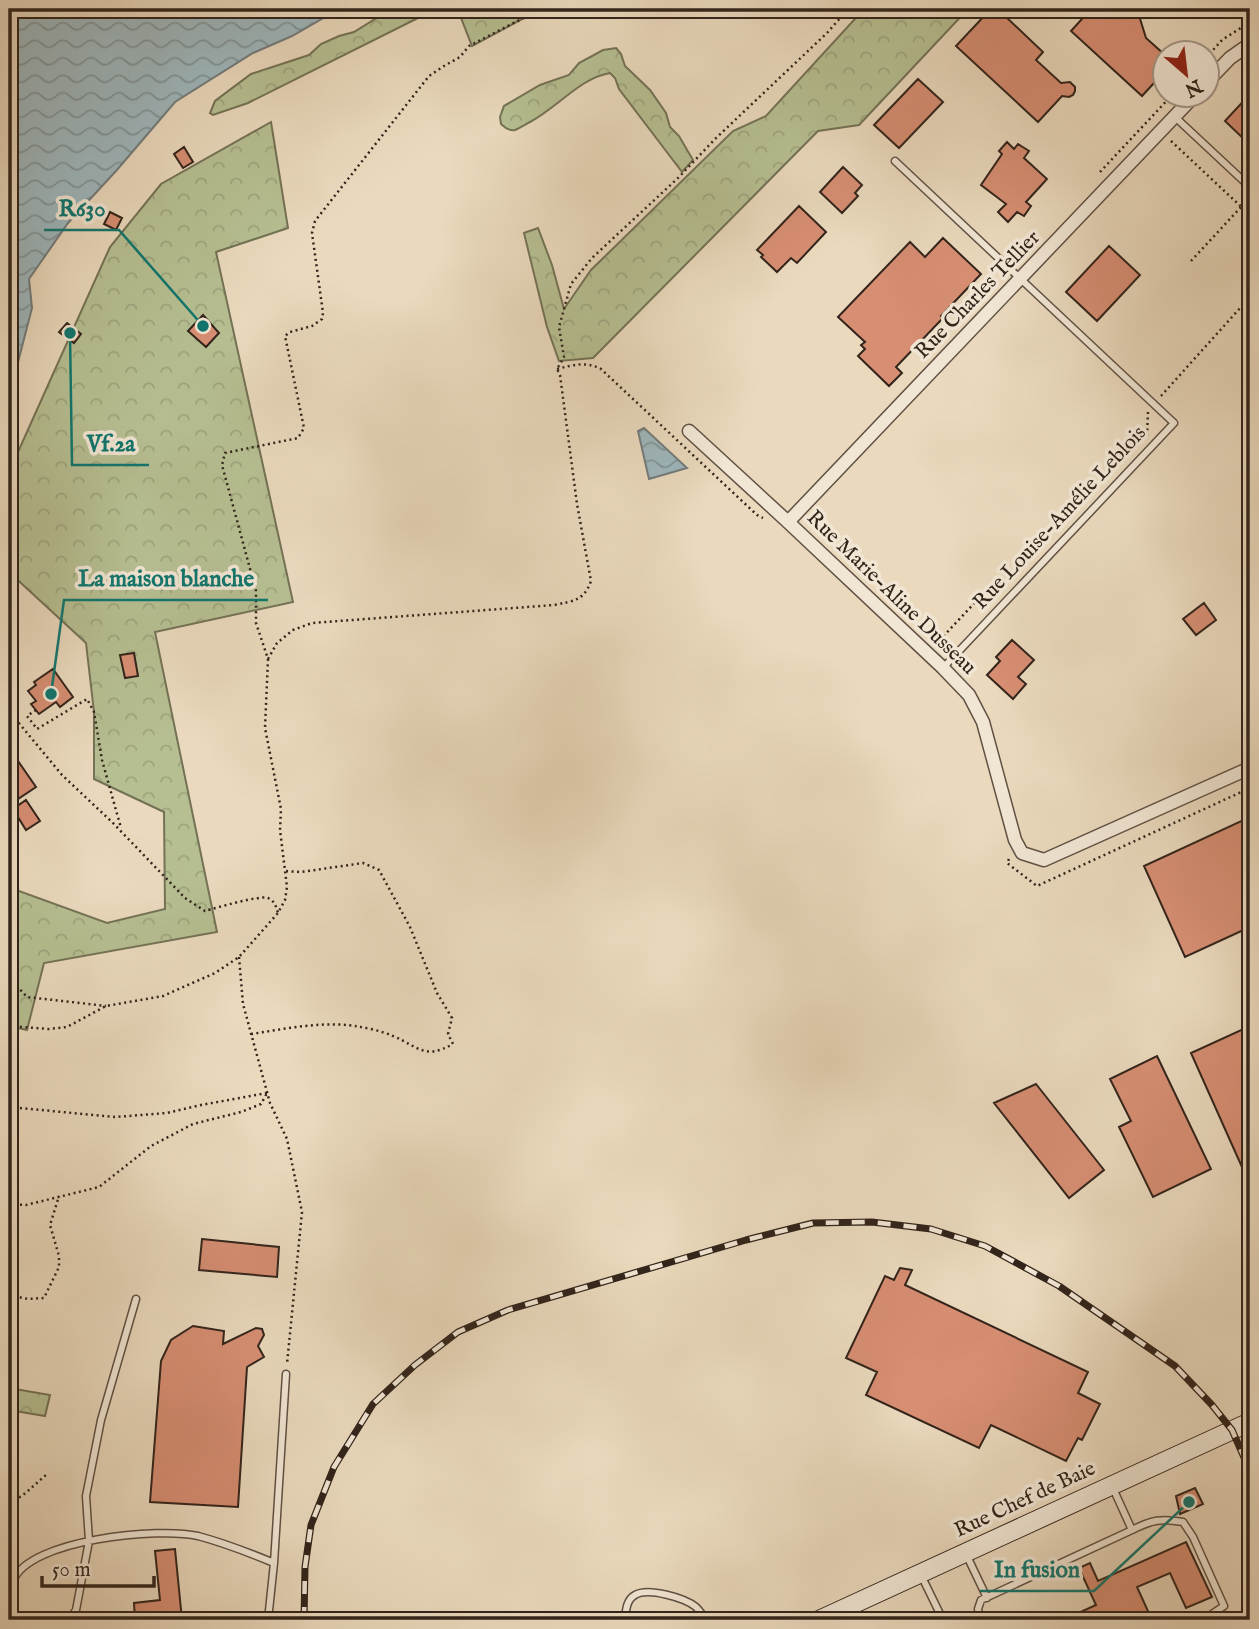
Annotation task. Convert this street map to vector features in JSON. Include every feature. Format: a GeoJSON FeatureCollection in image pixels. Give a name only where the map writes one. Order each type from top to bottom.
{"type":"FeatureCollection","features":[{"type":"Feature","properties":{"kind":"street"},"geometry":{"type":"LineString","coordinates":[[1220,68],[1250,44]]}},
{"type":"Feature","properties":{"kind":"street","name":"Rue Charles Tellier"},"geometry":{"type":"LineString","coordinates":[[783,518],[1183,108]]}},
{"type":"Feature","properties":{"kind":"street","name":"Rue Marie-Aline Dusseau"},"geometry":{"type":"LineString","coordinates":[[689,431],[969,695],[984,722],[1015,840],[1022,853],[1044,860],[1250,768]]}},
{"type":"Feature","properties":{"kind":"street","name":"Rue Chef de Baie"},"geometry":{"type":"LineString","coordinates":[[820,1620],[1250,1422]]}},
{"type":"Feature","properties":{"kind":"lane"},"geometry":{"type":"LineString","coordinates":[[1175,117],[1250,187]]}},
{"type":"Feature","properties":{"kind":"lane","name":"Rue Louise-Amélie Leblois"},"geometry":{"type":"LineString","coordinates":[[895,161],[1174,423],[943,668]]}},
{"type":"Feature","properties":{"kind":"lane"},"geometry":{"type":"LineString","coordinates":[[69,1620],[76,1610],[89,1541],[86,1496],[101,1420],[136,1299]]}},
{"type":"Feature","properties":{"kind":"lane"},"geometry":{"type":"LineString","coordinates":[[268,1620],[286,1374]]}},
{"type":"Feature","properties":{"kind":"lane"},"geometry":{"type":"LineString","coordinates":[[1111,1486],[1132,1530]]}},
{"type":"Feature","properties":{"kind":"lane"},"geometry":{"type":"LineString","coordinates":[[980,1620],[978,1609],[981,1600],[1149,1521],[1166,1519],[1183,1522],[1193,1537],[1224,1606],[1212,1614],[1215,1620]]}},
{"type":"Feature","properties":{"kind":"lane"},"geometry":{"type":"LineString","coordinates":[[9,1613],[13,1580],[27,1564],[50,1552],[89,1541],[139,1533],[196,1535],[274,1563]]}},
{"type":"Feature","properties":{"kind":"lane"},"geometry":{"type":"LineString","coordinates":[[965,1553],[987,1598]]}},
{"type":"Feature","properties":{"kind":"lane"},"geometry":{"type":"LineString","coordinates":[[920,1573],[943,1620]]}},
{"type":"Feature","properties":{"kind":"lane"},"geometry":{"type":"LineString","coordinates":[[625,1620],[628,1602],[636,1594],[649,1592],[666,1595],[694,1606],[707,1620]]}},
{"type":"Feature","properties":{"kind":"path"},"geometry":{"type":"LineString","coordinates":[[9,978],[27,997],[106,1006],[163,996],[215,973],[239,957],[278,913],[285,900],[287,887],[280,830],[281,809],[265,728],[268,659],[256,623],[256,591],[222,466],[225,453],[298,438],[304,428],[285,337],[290,332],[312,326],[322,319],[312,233],[315,221],[429,76],[460,57],[469,46],[541,9]]}},
{"type":"Feature","properties":{"kind":"path"},"geometry":{"type":"LineString","coordinates":[[557,369],[564,357],[559,327],[571,284],[592,258],[678,178],[715,139],[827,33],[848,9]]}},
{"type":"Feature","properties":{"kind":"path"},"geometry":{"type":"LineString","coordinates":[[1220,42],[1250,22]]}},
{"type":"Feature","properties":{"kind":"path"},"geometry":{"type":"LineString","coordinates":[[1161,132],[1250,215]]}},
{"type":"Feature","properties":{"kind":"path"},"geometry":{"type":"LineString","coordinates":[[1191,261],[1241,207]]}},
{"type":"Feature","properties":{"kind":"path"},"geometry":{"type":"LineString","coordinates":[[1148,435],[1148,412],[1250,297]]}},
{"type":"Feature","properties":{"kind":"path"},"geometry":{"type":"LineString","coordinates":[[557,369],[585,363],[601,369],[757,515],[768,519],[783,518]]}},
{"type":"Feature","properties":{"kind":"path"},"geometry":{"type":"LineString","coordinates":[[268,659],[277,643],[293,630],[312,622],[554,605],[582,597],[592,581],[577,504],[557,369]]}},
{"type":"Feature","properties":{"kind":"path"},"geometry":{"type":"LineString","coordinates":[[922,649],[939,641],[994,582],[1011,575],[1029,561]]}},
{"type":"Feature","properties":{"kind":"path"},"geometry":{"type":"LineString","coordinates":[[36,710],[27,716],[37,729],[87,699],[93,712],[102,760],[121,831]]}},
{"type":"Feature","properties":{"kind":"path"},"geometry":{"type":"LineString","coordinates":[[9,703],[18,722],[62,775],[121,831],[185,898],[205,911],[268,898],[274,903],[278,913]]}},
{"type":"Feature","properties":{"kind":"path"},"geometry":{"type":"LineString","coordinates":[[251,1034],[321,1024],[356,1027],[391,1035],[422,1051],[436,1052],[453,1044],[448,1034],[452,1018],[437,993],[410,927],[379,870],[363,863],[301,872],[285,871]]}},
{"type":"Feature","properties":{"kind":"path"},"geometry":{"type":"LineString","coordinates":[[239,957],[243,1004],[270,1103],[287,1139],[302,1212],[286,1374]]}},
{"type":"Feature","properties":{"kind":"path"},"geometry":{"type":"LineString","coordinates":[[9,1027],[67,1027],[106,1006]]}},
{"type":"Feature","properties":{"kind":"path"},"geometry":{"type":"LineString","coordinates":[[9,1107],[115,1117],[167,1113],[267,1093]]}},
{"type":"Feature","properties":{"kind":"path"},"geometry":{"type":"LineString","coordinates":[[9,1204],[26,1205],[99,1187],[151,1146],[193,1124],[261,1104],[267,1093]]}},
{"type":"Feature","properties":{"kind":"path"},"geometry":{"type":"LineString","coordinates":[[9,1295],[28,1299],[44,1298],[52,1283],[59,1267],[59,1256],[50,1225],[59,1196]]}},
{"type":"Feature","properties":{"kind":"path"},"geometry":{"type":"LineString","coordinates":[[9,1502],[22,1496],[46,1475]]}},
{"type":"Feature","properties":{"kind":"green space"},"geometry":{"type":"Polygon","coordinates":[[[391,9],[436,9],[248,103],[213,115],[210,113],[215,101],[251,74],[309,55],[321,44],[354,32],[391,9]]]}},
{"type":"Feature","properties":{"kind":"green space"},"geometry":{"type":"Polygon","coordinates":[[[541,9],[472,46],[458,10],[541,9]]]}},
{"type":"Feature","properties":{"kind":"green space"},"geometry":{"type":"Polygon","coordinates":[[[864,9],[968,9],[859,125],[818,131],[593,358],[559,361],[547,327],[524,233],[538,228],[564,309],[591,270],[733,131],[766,116],[864,9]]]}},
{"type":"Feature","properties":{"kind":"green space"},"geometry":{"type":"Polygon","coordinates":[[[616,48],[625,66],[650,90],[666,113],[670,127],[679,136],[693,160],[682,172],[619,89],[610,73],[579,87],[540,116],[517,129],[509,130],[501,124],[500,117],[504,106],[540,85],[569,75],[579,63],[603,50],[616,48]]]}},
{"type":"Feature","properties":{"kind":"green space"},"geometry":{"type":"Polygon","coordinates":[[[271,122],[288,228],[216,252],[293,602],[155,632],[217,932],[44,963],[27,1030],[9,1026],[9,874],[16,890],[107,923],[165,909],[164,812],[94,779],[94,712],[86,643],[9,572],[9,472],[110,247],[161,184],[271,122]]]}},
{"type":"Feature","properties":{"kind":"green space"},"geometry":{"type":"Polygon","coordinates":[[[9,1388],[50,1395],[45,1416],[9,1410],[9,1388]]]}},
{"type":"Feature","properties":{"kind":"water"},"geometry":{"type":"Polygon","coordinates":[[[9,9],[339,9],[292,36],[253,53],[175,102],[68,223],[29,279],[32,308],[17,366],[9,380],[9,9]]]}},
{"type":"Feature","properties":{"kind":"water"},"geometry":{"type":"Polygon","coordinates":[[[644,428],[687,468],[649,479],[638,431],[644,428]]]}},
{"type":"Feature","properties":{"kind":"building"},"geometry":{"type":"Polygon","coordinates":[[[988,9],[1004,9],[1004,15],[1043,52],[1036,60],[1061,83],[1070,82],[1075,87],[1073,95],[1062,96],[1038,122],[956,46],[988,9]]]}},
{"type":"Feature","properties":{"kind":"building"},"geometry":{"type":"Polygon","coordinates":[[[1091,9],[1109,9],[1116,15],[1122,9],[1137,9],[1146,38],[1150,42],[1150,87],[1142,96],[1071,31],[1091,9]]]}},
{"type":"Feature","properties":{"kind":"building"},"geometry":{"type":"Polygon","coordinates":[[[918,79],[943,102],[899,148],[874,125],[918,79]]]}},
{"type":"Feature","properties":{"kind":"building"},"geometry":{"type":"Polygon","coordinates":[[[1250,94],[1250,145],[1225,121],[1250,94]]]}},
{"type":"Feature","properties":{"kind":"building"},"geometry":{"type":"Polygon","coordinates":[[[1007,142],[1014,149],[1018,144],[1029,151],[1024,158],[1047,179],[1026,202],[1031,206],[1024,216],[1017,212],[1008,222],[998,212],[1006,204],[981,185],[1002,154],[999,151],[1007,142]]]}},
{"type":"Feature","properties":{"kind":"building"},"geometry":{"type":"Polygon","coordinates":[[[184,147],[193,162],[183,168],[174,154],[184,147]]]}},
{"type":"Feature","properties":{"kind":"building"},"geometry":{"type":"Polygon","coordinates":[[[843,167],[862,185],[855,193],[858,196],[842,213],[820,192],[843,167]]]}},
{"type":"Feature","properties":{"kind":"building"},"geometry":{"type":"Polygon","coordinates":[[[799,206],[826,232],[797,263],[791,258],[777,272],[757,250],[799,206]]]}},
{"type":"Feature","properties":{"kind":"building"},"geometry":{"type":"Polygon","coordinates":[[[110,212],[122,218],[116,230],[104,224],[110,212]]]}},
{"type":"Feature","properties":{"kind":"building"},"geometry":{"type":"Polygon","coordinates":[[[943,238],[981,274],[896,367],[902,373],[889,386],[858,356],[865,349],[861,345],[865,342],[838,317],[910,242],[925,257],[943,238]]]}},
{"type":"Feature","properties":{"kind":"building"},"geometry":{"type":"Polygon","coordinates":[[[1109,246],[1140,275],[1097,321],[1066,292],[1109,246]]]}},
{"type":"Feature","properties":{"kind":"building"},"geometry":{"type":"Polygon","coordinates":[[[203,315],[219,333],[206,347],[188,331],[203,315]]]}},
{"type":"Feature","properties":{"kind":"building"},"geometry":{"type":"Polygon","coordinates":[[[67,323],[81,334],[74,343],[59,332],[67,323]]]}},
{"type":"Feature","properties":{"kind":"building"},"geometry":{"type":"Polygon","coordinates":[[[1204,603],[1216,620],[1196,635],[1183,619],[1204,603]]]}},
{"type":"Feature","properties":{"kind":"building"},"geometry":{"type":"Polygon","coordinates":[[[1012,640],[1034,660],[1018,677],[1026,684],[1013,699],[987,675],[1000,661],[996,657],[1012,640]]]}},
{"type":"Feature","properties":{"kind":"building"},"geometry":{"type":"Polygon","coordinates":[[[134,653],[138,676],[125,678],[120,655],[134,653]]]}},
{"type":"Feature","properties":{"kind":"building"},"geometry":{"type":"Polygon","coordinates":[[[53,669],[73,697],[60,707],[56,702],[39,714],[31,704],[36,701],[28,691],[36,685],[34,682],[53,669]]]}},
{"type":"Feature","properties":{"kind":"building"},"geometry":{"type":"Polygon","coordinates":[[[9,748],[36,787],[18,799],[9,785],[9,748]]]}},
{"type":"Feature","properties":{"kind":"building"},"geometry":{"type":"Polygon","coordinates":[[[26,800],[40,821],[26,830],[13,809],[26,800]]]}},
{"type":"Feature","properties":{"kind":"building"},"geometry":{"type":"Polygon","coordinates":[[[1250,817],[1250,927],[1185,957],[1144,866],[1250,817]]]}},
{"type":"Feature","properties":{"kind":"building"},"geometry":{"type":"Polygon","coordinates":[[[1250,1026],[1250,1185],[1191,1053],[1250,1026]]]}},
{"type":"Feature","properties":{"kind":"building"},"geometry":{"type":"Polygon","coordinates":[[[1157,1056],[1211,1169],[1153,1197],[1119,1127],[1131,1121],[1110,1079],[1157,1056]]]}},
{"type":"Feature","properties":{"kind":"building"},"geometry":{"type":"Polygon","coordinates":[[[1036,1084],[1104,1170],[1069,1198],[994,1103],[1036,1084]]]}},
{"type":"Feature","properties":{"kind":"building"},"geometry":{"type":"Polygon","coordinates":[[[202,1239],[279,1247],[277,1277],[199,1270],[202,1239]]]}},
{"type":"Feature","properties":{"kind":"building"},"geometry":{"type":"Polygon","coordinates":[[[900,1268],[912,1270],[905,1285],[1088,1372],[1078,1393],[1100,1404],[1082,1440],[1078,1438],[1066,1461],[991,1425],[979,1448],[866,1395],[877,1372],[846,1358],[885,1276],[894,1280],[900,1268]]]}},
{"type":"Feature","properties":{"kind":"building"},"geometry":{"type":"Polygon","coordinates":[[[193,1326],[224,1331],[223,1344],[256,1328],[262,1329],[264,1335],[258,1346],[264,1357],[247,1367],[238,1507],[150,1502],[161,1361],[171,1340],[193,1326]]]}},
{"type":"Feature","properties":{"kind":"building"},"geometry":{"type":"Polygon","coordinates":[[[1195,1488],[1203,1504],[1180,1514],[1176,1496],[1195,1488]]]}},
{"type":"Feature","properties":{"kind":"building"},"geometry":{"type":"Polygon","coordinates":[[[1186,1542],[1212,1597],[1186,1608],[1170,1573],[1137,1587],[1152,1620],[1063,1620],[1096,1605],[1079,1568],[1090,1563],[1098,1581],[1186,1542]]]}},
{"type":"Feature","properties":{"kind":"building"},"geometry":{"type":"Polygon","coordinates":[[[175,1549],[182,1620],[135,1620],[134,1603],[160,1600],[155,1551],[175,1549]]]}},
{"type":"Feature","properties":{"kind":"railway"},"geometry":{"type":"LineString","coordinates":[[304,1620],[305,1567],[311,1525],[334,1467],[373,1404],[415,1365],[458,1332],[508,1310],[813,1223],[872,1222],[931,1229],[985,1246],[1059,1286],[1175,1366],[1232,1430],[1250,1471]]}},
{"type":"Feature","properties":{"kind":"place","name":"R630"},"geometry":{"type":"Point","coordinates":[203,326]}},
{"type":"Feature","properties":{"kind":"place","name":"Vf.2a"},"geometry":{"type":"Point","coordinates":[70,333]}},
{"type":"Feature","properties":{"kind":"place","name":"La maison blanche"},"geometry":{"type":"Point","coordinates":[51,694]}},
{"type":"Feature","properties":{"kind":"place","name":"In fusion"},"geometry":{"type":"Point","coordinates":[1189,1502]}}]}
